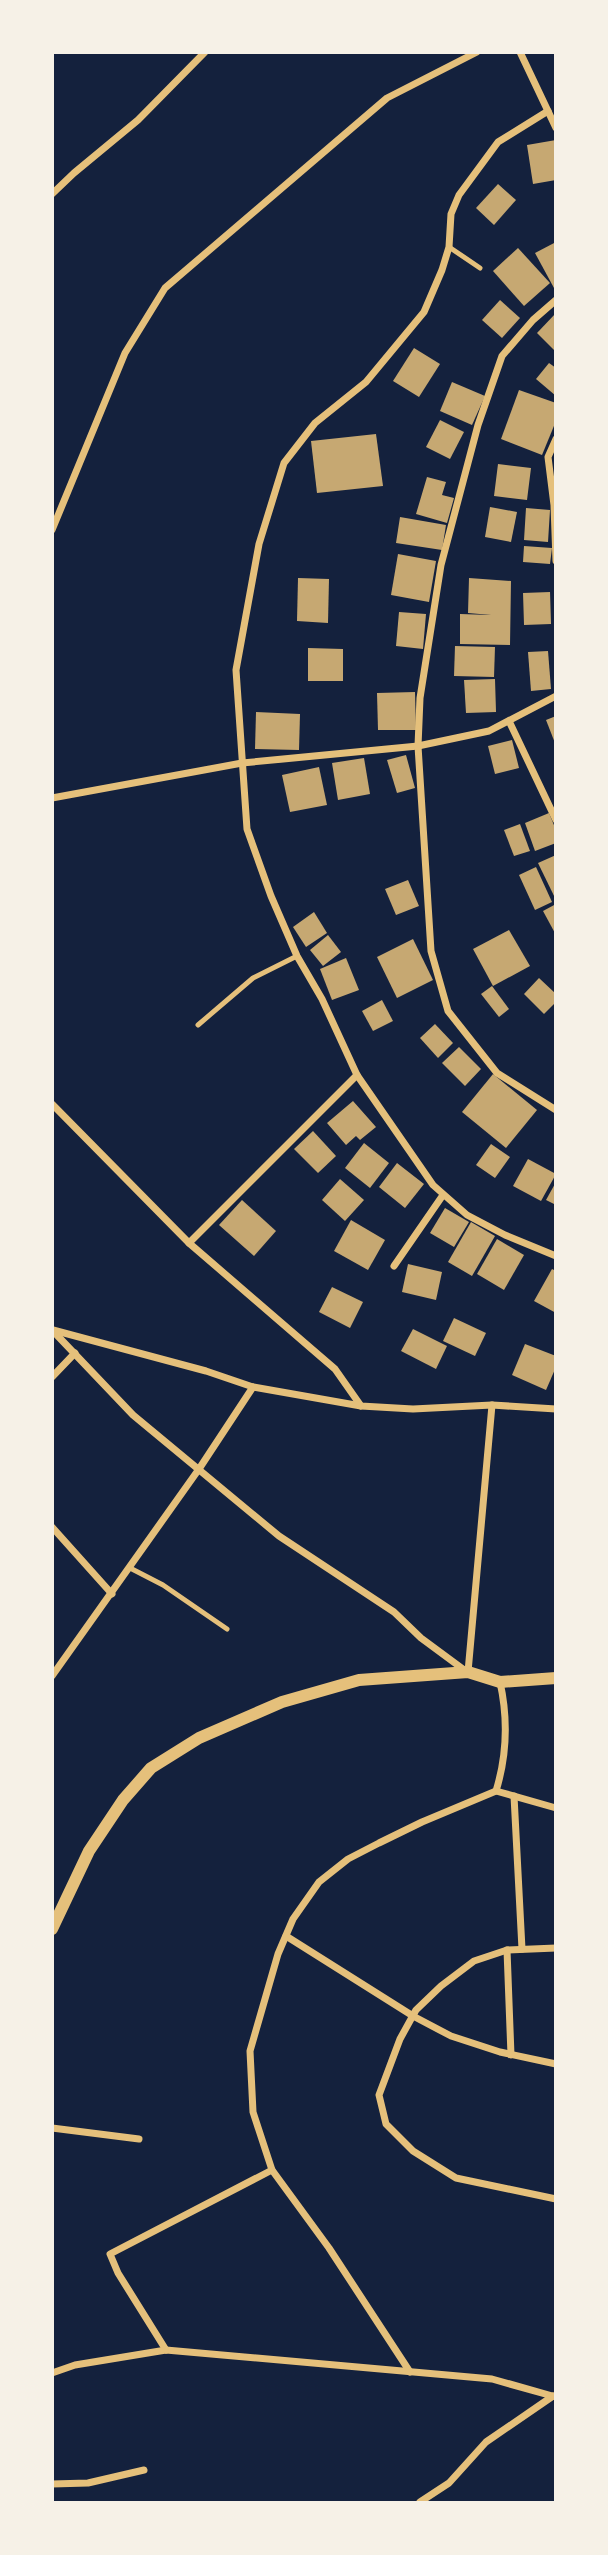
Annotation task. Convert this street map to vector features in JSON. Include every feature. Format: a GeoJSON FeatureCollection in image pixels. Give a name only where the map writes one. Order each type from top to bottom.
{"type":"FeatureCollection","features":[{"type":"Feature","properties":{"kind":"street"},"geometry":{"type":"LineString","coordinates":[[52,194],[138,120],[205,52]]}},
{"type":"Feature","properties":{"kind":"street"},"geometry":{"type":"LineString","coordinates":[[52,530],[125,353],[165,288],[387,98],[477,52]]}},
{"type":"Feature","properties":{"kind":"street"},"geometry":{"type":"LineString","coordinates":[[520,52],[555,128]]}},
{"type":"Feature","properties":{"kind":"street"},"geometry":{"type":"LineString","coordinates":[[548,111],[498,142],[458,195],[451,215],[449,247],[424,312],[366,382],[315,423],[284,463],[259,544],[236,670],[247,828],[271,896],[297,956],[322,999],[357,1075],[433,1185],[443,1195],[467,1215],[555,1256]]}},
{"type":"Feature","properties":{"kind":"street"},"geometry":{"type":"LineString","coordinates":[[555,300],[533,320],[502,356],[478,425],[441,565],[420,698],[418,746],[431,951],[447,1011],[498,1073],[555,1110]]}},
{"type":"Feature","properties":{"kind":"street"},"geometry":{"type":"LineString","coordinates":[[555,439],[548,457],[554,505],[555,561]]}},
{"type":"Feature","properties":{"kind":"street"},"geometry":{"type":"LineString","coordinates":[[52,798],[242,764],[418,746],[489,731],[555,696]]}},
{"type":"Feature","properties":{"kind":"street"},"geometry":{"type":"LineString","coordinates":[[509,722],[555,820]]}},
{"type":"Feature","properties":{"kind":"street"},"geometry":{"type":"LineString","coordinates":[[189,1244],[357,1075]]}},
{"type":"Feature","properties":{"kind":"street"},"geometry":{"type":"LineString","coordinates":[[52,1104],[189,1244],[335,1369],[361,1406]]}},
{"type":"Feature","properties":{"kind":"street"},"geometry":{"type":"LineString","coordinates":[[394,1266],[443,1195]]}},
{"type":"Feature","properties":{"kind":"street"},"geometry":{"type":"LineString","coordinates":[[53,1330],[133,1415],[279,1536],[394,1612],[421,1638],[468,1672],[500,1682],[555,1678]]}},
{"type":"Feature","properties":{"kind":"street"},"geometry":{"type":"LineString","coordinates":[[53,1330],[182,1364],[253,1387],[361,1406],[413,1409],[492,1405],[555,1409]]}},
{"type":"Feature","properties":{"kind":"street"},"geometry":{"type":"LineString","coordinates":[[52,1377],[75,1353]]}},
{"type":"Feature","properties":{"kind":"street"},"geometry":{"type":"LineString","coordinates":[[52,1676],[199,1469],[253,1387]]}},
{"type":"Feature","properties":{"kind":"street"},"geometry":{"type":"LineString","coordinates":[[468,1672],[492,1405]]}},
{"type":"Feature","properties":{"kind":"street"},"geometry":{"type":"LineString","coordinates":[[52,1527],[112,1594]]}},
{"type":"Feature","properties":{"kind":"street"},"geometry":{"type":"LineString","coordinates":[[52,1929],[89,1852],[123,1800],[151,1768],[199,1738],[282,1702],[359,1681],[468,1672]]}},
{"type":"Feature","properties":{"kind":"street"},"geometry":{"type":"LineString","coordinates":[[496,1791],[504,1763],[506,1708],[500,1682]]}},
{"type":"Feature","properties":{"kind":"street"},"geometry":{"type":"LineString","coordinates":[[410,2372],[329,2248],[272,2170],[253,2112],[250,2051],[265,1992],[293,1919],[319,1882],[348,1859],[422,1822],[496,1791],[555,1808]]}},
{"type":"Feature","properties":{"kind":"street"},"geometry":{"type":"LineString","coordinates":[[514,1796],[522,1950]]}},
{"type":"Feature","properties":{"kind":"street"},"geometry":{"type":"LineString","coordinates":[[286,1936],[450,2036],[511,2055],[555,2064]]}},
{"type":"Feature","properties":{"kind":"street"},"geometry":{"type":"LineString","coordinates":[[555,1948],[507,1950],[474,1961],[441,1986],[413,2015],[400,2039],[379,2095],[386,2124],[413,2151],[456,2178],[555,2199]]}},
{"type":"Feature","properties":{"kind":"street"},"geometry":{"type":"LineString","coordinates":[[507,1950],[511,2055]]}},
{"type":"Feature","properties":{"kind":"street"},"geometry":{"type":"LineString","coordinates":[[52,2128],[139,2139]]}},
{"type":"Feature","properties":{"kind":"street"},"geometry":{"type":"LineString","coordinates":[[166,2350],[118,2273],[110,2254],[272,2170]]}},
{"type":"Feature","properties":{"kind":"street"},"geometry":{"type":"LineString","coordinates":[[52,2373],[75,2365],[166,2350],[492,2379],[554,2396]]}},
{"type":"Feature","properties":{"kind":"street"},"geometry":{"type":"LineString","coordinates":[[420,2502],[449,2483],[486,2442],[554,2396]]}},
{"type":"Feature","properties":{"kind":"street"},"geometry":{"type":"LineString","coordinates":[[52,2484],[88,2483],[145,2470]]}},
{"type":"Feature","properties":{"kind":"lane"},"geometry":{"type":"LineString","coordinates":[[449,247],[480,268]]}},
{"type":"Feature","properties":{"kind":"lane"},"geometry":{"type":"LineString","coordinates":[[198,1025],[253,978],[297,956]]}},
{"type":"Feature","properties":{"kind":"lane"},"geometry":{"type":"LineString","coordinates":[[130,1568],[163,1585],[227,1629]]}},
{"type":"Feature","properties":{"kind":"building"},"geometry":{"type":"Polygon","coordinates":[[[556,140],[556,180],[533,184],[527,145],[556,140]]]}},
{"type":"Feature","properties":{"kind":"building"},"geometry":{"type":"Polygon","coordinates":[[[498,184],[516,200],[494,225],[476,208],[498,184]]]}},
{"type":"Feature","properties":{"kind":"building"},"geometry":{"type":"Polygon","coordinates":[[[556,242],[556,286],[554,288],[535,253],[556,242]]]}},
{"type":"Feature","properties":{"kind":"building"},"geometry":{"type":"Polygon","coordinates":[[[518,248],[550,283],[524,306],[493,271],[518,248]]]}},
{"type":"Feature","properties":{"kind":"building"},"geometry":{"type":"Polygon","coordinates":[[[500,300],[520,318],[502,338],[482,320],[500,300]]]}},
{"type":"Feature","properties":{"kind":"building"},"geometry":{"type":"Polygon","coordinates":[[[556,313],[556,352],[537,333],[556,313]]]}},
{"type":"Feature","properties":{"kind":"building"},"geometry":{"type":"Polygon","coordinates":[[[414,348],[440,364],[419,397],[393,381],[414,348]]]}},
{"type":"Feature","properties":{"kind":"building"},"geometry":{"type":"Polygon","coordinates":[[[549,363],[556,368],[556,396],[536,379],[549,363]]]}},
{"type":"Feature","properties":{"kind":"building"},"geometry":{"type":"Polygon","coordinates":[[[452,382],[485,396],[472,425],[440,411],[452,382]]]}},
{"type":"Feature","properties":{"kind":"building"},"geometry":{"type":"Polygon","coordinates":[[[519,390],[556,403],[556,421],[542,455],[501,439],[519,390]]]}},
{"type":"Feature","properties":{"kind":"building"},"geometry":{"type":"Polygon","coordinates":[[[440,420],[464,432],[450,459],[426,447],[440,420]]]}},
{"type":"Feature","properties":{"kind":"building"},"geometry":{"type":"Polygon","coordinates":[[[376,434],[383,486],[317,493],[311,441],[376,434]]]}},
{"type":"Feature","properties":{"kind":"building"},"geometry":{"type":"Polygon","coordinates":[[[498,464],[531,468],[527,500],[494,496],[498,464]]]}},
{"type":"Feature","properties":{"kind":"building"},"geometry":{"type":"Polygon","coordinates":[[[427,477],[446,482],[442,495],[454,498],[447,523],[416,514],[427,477]]]}},
{"type":"Feature","properties":{"kind":"building"},"geometry":{"type":"Polygon","coordinates":[[[490,507],[517,512],[511,542],[485,537],[490,507]]]}},
{"type":"Feature","properties":{"kind":"building"},"geometry":{"type":"Polygon","coordinates":[[[526,508],[550,510],[548,542],[524,540],[526,508]]]}},
{"type":"Feature","properties":{"kind":"building"},"geometry":{"type":"Polygon","coordinates":[[[400,517],[446,525],[442,550],[396,543],[400,517]]]}},
{"type":"Feature","properties":{"kind":"building"},"geometry":{"type":"Polygon","coordinates":[[[524,546],[552,548],[550,564],[523,562],[524,546]]]}},
{"type":"Feature","properties":{"kind":"building"},"geometry":{"type":"Polygon","coordinates":[[[398,554],[436,561],[429,602],[391,595],[398,554]]]}},
{"type":"Feature","properties":{"kind":"building"},"geometry":{"type":"Polygon","coordinates":[[[298,578],[329,579],[328,623],[297,621],[298,578]]]}},
{"type":"Feature","properties":{"kind":"building"},"geometry":{"type":"Polygon","coordinates":[[[469,578],[511,581],[510,645],[460,644],[460,614],[491,615],[468,613],[469,578]]]}},
{"type":"Feature","properties":{"kind":"building"},"geometry":{"type":"Polygon","coordinates":[[[550,592],[551,624],[524,625],[523,593],[550,592]]]}},
{"type":"Feature","properties":{"kind":"building"},"geometry":{"type":"Polygon","coordinates":[[[399,612],[426,614],[423,649],[396,646],[399,612]]]}},
{"type":"Feature","properties":{"kind":"building"},"geometry":{"type":"Polygon","coordinates":[[[455,646],[495,647],[494,677],[454,676],[455,646]]]}},
{"type":"Feature","properties":{"kind":"building"},"geometry":{"type":"Polygon","coordinates":[[[308,648],[343,649],[343,681],[308,681],[308,648]]]}},
{"type":"Feature","properties":{"kind":"building"},"geometry":{"type":"Polygon","coordinates":[[[548,651],[551,689],[531,691],[528,652],[548,651]]]}},
{"type":"Feature","properties":{"kind":"building"},"geometry":{"type":"Polygon","coordinates":[[[495,679],[496,712],[466,713],[464,680],[495,679]]]}},
{"type":"Feature","properties":{"kind":"building"},"geometry":{"type":"Polygon","coordinates":[[[415,692],[416,730],[378,730],[377,693],[415,692]]]}},
{"type":"Feature","properties":{"kind":"building"},"geometry":{"type":"Polygon","coordinates":[[[256,712],[300,714],[299,750],[255,749],[256,712]]]}},
{"type":"Feature","properties":{"kind":"building"},"geometry":{"type":"Polygon","coordinates":[[[556,716],[556,743],[555,743],[546,720],[556,716]]]}},
{"type":"Feature","properties":{"kind":"building"},"geometry":{"type":"Polygon","coordinates":[[[512,740],[519,768],[495,774],[488,746],[512,740]]]}},
{"type":"Feature","properties":{"kind":"building"},"geometry":{"type":"Polygon","coordinates":[[[406,755],[415,788],[397,793],[387,760],[406,755]]]}},
{"type":"Feature","properties":{"kind":"building"},"geometry":{"type":"Polygon","coordinates":[[[364,758],[370,794],[338,800],[332,763],[364,758]]]}},
{"type":"Feature","properties":{"kind":"building"},"geometry":{"type":"Polygon","coordinates":[[[319,767],[327,805],[290,812],[282,775],[319,767]]]}},
{"type":"Feature","properties":{"kind":"building"},"geometry":{"type":"Polygon","coordinates":[[[549,813],[556,830],[556,843],[535,851],[525,823],[549,813]]]}},
{"type":"Feature","properties":{"kind":"building"},"geometry":{"type":"Polygon","coordinates":[[[520,824],[530,851],[514,856],[504,830],[520,824]]]}},
{"type":"Feature","properties":{"kind":"building"},"geometry":{"type":"Polygon","coordinates":[[[556,855],[556,900],[538,863],[556,855]]]}},
{"type":"Feature","properties":{"kind":"building"},"geometry":{"type":"Polygon","coordinates":[[[536,867],[552,902],[535,910],[519,875],[536,867]]]}},
{"type":"Feature","properties":{"kind":"building"},"geometry":{"type":"Polygon","coordinates":[[[408,880],[419,906],[396,915],[385,889],[408,880]]]}},
{"type":"Feature","properties":{"kind":"building"},"geometry":{"type":"Polygon","coordinates":[[[556,904],[556,935],[543,911],[556,904]]]}},
{"type":"Feature","properties":{"kind":"building"},"geometry":{"type":"Polygon","coordinates":[[[314,912],[327,933],[306,947],[293,927],[314,912]]]}},
{"type":"Feature","properties":{"kind":"building"},"geometry":{"type":"Polygon","coordinates":[[[509,930],[530,966],[493,986],[473,949],[509,930]]]}},
{"type":"Feature","properties":{"kind":"building"},"geometry":{"type":"Polygon","coordinates":[[[328,935],[341,952],[323,966],[310,950],[328,935]]]}},
{"type":"Feature","properties":{"kind":"building"},"geometry":{"type":"Polygon","coordinates":[[[413,939],[433,980],[397,998],[377,957],[413,939]]]}},
{"type":"Feature","properties":{"kind":"building"},"geometry":{"type":"Polygon","coordinates":[[[346,958],[359,990],[332,1000],[320,969],[346,958]]]}},
{"type":"Feature","properties":{"kind":"building"},"geometry":{"type":"Polygon","coordinates":[[[539,978],[556,994],[556,1002],[544,1014],[524,994],[539,978]]]}},
{"type":"Feature","properties":{"kind":"building"},"geometry":{"type":"Polygon","coordinates":[[[492,986],[509,1009],[499,1017],[481,994],[492,986]]]}},
{"type":"Feature","properties":{"kind":"building"},"geometry":{"type":"Polygon","coordinates":[[[382,1000],[393,1021],[373,1031],[362,1011],[382,1000]]]}},
{"type":"Feature","properties":{"kind":"building"},"geometry":{"type":"Polygon","coordinates":[[[435,1024],[453,1043],[438,1058],[420,1038],[435,1024]]]}},
{"type":"Feature","properties":{"kind":"building"},"geometry":{"type":"Polygon","coordinates":[[[459,1047],[481,1069],[465,1086],[442,1063],[459,1047]]]}},
{"type":"Feature","properties":{"kind":"building"},"geometry":{"type":"Polygon","coordinates":[[[493,1074],[537,1110],[506,1148],[462,1112],[493,1074]]]}},
{"type":"Feature","properties":{"kind":"building"},"geometry":{"type":"Polygon","coordinates":[[[353,1101],[376,1127],[360,1140],[356,1136],[346,1145],[327,1123],[353,1101]]]}},
{"type":"Feature","properties":{"kind":"building"},"geometry":{"type":"Polygon","coordinates":[[[313,1131],[336,1156],[318,1173],[294,1149],[313,1131]]]}},
{"type":"Feature","properties":{"kind":"building"},"geometry":{"type":"Polygon","coordinates":[[[364,1143],[389,1163],[370,1188],[345,1168],[364,1143]]]}},
{"type":"Feature","properties":{"kind":"building"},"geometry":{"type":"Polygon","coordinates":[[[491,1144],[510,1157],[495,1178],[476,1165],[491,1144]]]}},
{"type":"Feature","properties":{"kind":"building"},"geometry":{"type":"Polygon","coordinates":[[[528,1159],[556,1174],[541,1201],[513,1186],[528,1159]]]}},
{"type":"Feature","properties":{"kind":"building"},"geometry":{"type":"Polygon","coordinates":[[[397,1163],[424,1184],[405,1208],[379,1187],[397,1163]]]}},
{"type":"Feature","properties":{"kind":"building"},"geometry":{"type":"Polygon","coordinates":[[[340,1179],[364,1200],[345,1221],[322,1200],[340,1179]]]}},
{"type":"Feature","properties":{"kind":"building"},"geometry":{"type":"Polygon","coordinates":[[[556,1182],[556,1205],[546,1200],[556,1182]]]}},
{"type":"Feature","properties":{"kind":"building"},"geometry":{"type":"Polygon","coordinates":[[[242,1200],[276,1231],[254,1256],[219,1225],[242,1200]]]}},
{"type":"Feature","properties":{"kind":"building"},"geometry":{"type":"Polygon","coordinates":[[[445,1208],[469,1222],[454,1247],[430,1233],[445,1208]]]}},
{"type":"Feature","properties":{"kind":"building"},"geometry":{"type":"Polygon","coordinates":[[[351,1220],[385,1240],[368,1270],[334,1251],[351,1220]]]}},
{"type":"Feature","properties":{"kind":"building"},"geometry":{"type":"Polygon","coordinates":[[[471,1222],[495,1236],[472,1276],[448,1262],[471,1222]]]}},
{"type":"Feature","properties":{"kind":"building"},"geometry":{"type":"Polygon","coordinates":[[[497,1239],[524,1255],[504,1290],[477,1274],[497,1239]]]}},
{"type":"Feature","properties":{"kind":"building"},"geometry":{"type":"Polygon","coordinates":[[[408,1264],[442,1272],[436,1300],[402,1292],[408,1264]]]}},
{"type":"Feature","properties":{"kind":"building"},"geometry":{"type":"Polygon","coordinates":[[[552,1269],[556,1271],[556,1313],[534,1301],[552,1269]]]}},
{"type":"Feature","properties":{"kind":"building"},"geometry":{"type":"Polygon","coordinates":[[[332,1287],[363,1302],[350,1328],[319,1312],[332,1287]]]}},
{"type":"Feature","properties":{"kind":"building"},"geometry":{"type":"Polygon","coordinates":[[[454,1318],[486,1333],[475,1356],[443,1341],[454,1318]]]}},
{"type":"Feature","properties":{"kind":"building"},"geometry":{"type":"Polygon","coordinates":[[[413,1329],[447,1346],[436,1369],[401,1351],[413,1329]]]}},
{"type":"Feature","properties":{"kind":"building"},"geometry":{"type":"Polygon","coordinates":[[[525,1344],[556,1356],[556,1367],[546,1390],[512,1375],[525,1344]]]}}]}
